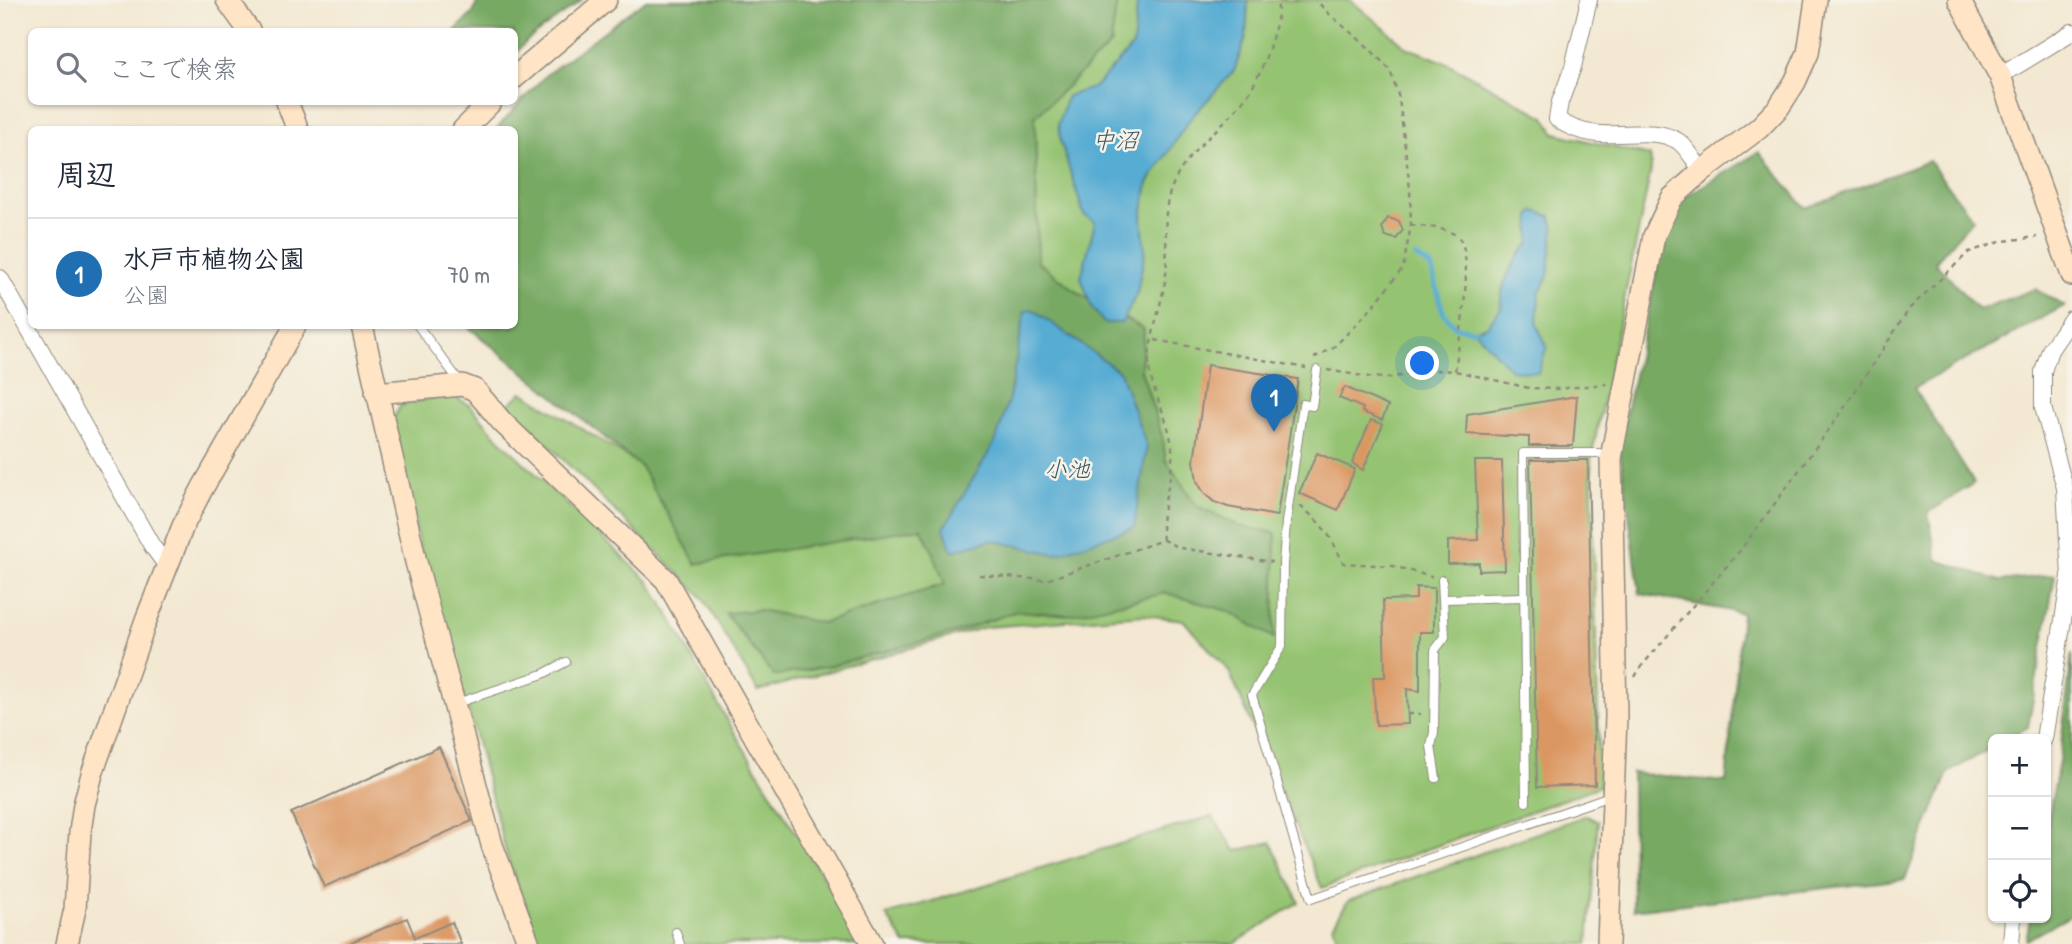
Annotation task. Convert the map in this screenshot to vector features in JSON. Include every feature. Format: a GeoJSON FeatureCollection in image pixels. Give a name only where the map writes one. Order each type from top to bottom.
{"type":"FeatureCollection","features":[{"type":"Feature","properties":{"kind":"street"},"geometry":{"type":"LineString","coordinates":[[227,0],[247,28]]}},
{"type":"Feature","properties":{"kind":"street"},"geometry":{"type":"LineString","coordinates":[[518,75],[606,0]]}},
{"type":"Feature","properties":{"kind":"street"},"geometry":{"type":"LineString","coordinates":[[1589,0],[1557,119],[1571,129],[1599,136],[1658,134],[1679,142],[1702,171]]}},
{"type":"Feature","properties":{"kind":"street"},"geometry":{"type":"LineString","coordinates":[[1608,944],[1616,716],[1611,458],[1654,236],[1672,198],[1702,171],[1759,128],[1779,107],[1795,82],[1808,53],[1816,0]]}},
{"type":"Feature","properties":{"kind":"street"},"geometry":{"type":"LineString","coordinates":[[1959,0],[2000,76],[2072,275]]}},
{"type":"Feature","properties":{"kind":"street"},"geometry":{"type":"LineString","coordinates":[[2000,76],[2072,32]]}},
{"type":"Feature","properties":{"kind":"street"},"geometry":{"type":"LineString","coordinates":[[288,105],[296,126]]}},
{"type":"Feature","properties":{"kind":"street"},"geometry":{"type":"LineString","coordinates":[[467,126],[488,105]]}},
{"type":"Feature","properties":{"kind":"street"},"geometry":{"type":"LineString","coordinates":[[0,278],[28,327]]}},
{"type":"Feature","properties":{"kind":"street"},"geometry":{"type":"LineString","coordinates":[[2045,734],[2070,576],[2065,488],[2043,407],[2043,371],[2050,350],[2072,318]]}},
{"type":"Feature","properties":{"kind":"street"},"geometry":{"type":"LineString","coordinates":[[29,329],[152,546],[167,566]]}},
{"type":"Feature","properties":{"kind":"street"},"geometry":{"type":"LineString","coordinates":[[67,944],[75,909],[80,832],[92,774],[167,566],[202,489],[293,329]]}},
{"type":"Feature","properties":{"kind":"street"},"geometry":{"type":"LineString","coordinates":[[363,329],[416,562],[492,845],[529,944]]}},
{"type":"Feature","properties":{"kind":"street"},"geometry":{"type":"LineString","coordinates":[[376,393],[462,385],[475,390],[502,422],[666,580],[872,944]]}},
{"type":"Feature","properties":{"kind":"street"},"geometry":{"type":"LineString","coordinates":[[2011,944],[2013,923]]}},
{"type":"Feature","properties":{"kind":"lane"},"geometry":{"type":"LineString","coordinates":[[420,329],[462,385]]}},
{"type":"Feature","properties":{"kind":"lane"},"geometry":{"type":"LineString","coordinates":[[1317,370],[1312,406],[1303,404],[1289,501],[1283,564],[1282,646],[1252,695],[1311,899],[1613,795]]}},
{"type":"Feature","properties":{"kind":"lane"},"geometry":{"type":"LineString","coordinates":[[1526,802],[1523,453],[1599,453],[1611,458]]}},
{"type":"Feature","properties":{"kind":"lane"},"geometry":{"type":"LineString","coordinates":[[1436,778],[1431,746],[1434,733],[1435,650],[1445,637],[1442,580]]}},
{"type":"Feature","properties":{"kind":"lane"},"geometry":{"type":"LineString","coordinates":[[1444,599],[1523,597]]}},
{"type":"Feature","properties":{"kind":"lane"},"geometry":{"type":"LineString","coordinates":[[454,704],[543,674],[566,662]]}},
{"type":"Feature","properties":{"kind":"lane"},"geometry":{"type":"LineString","coordinates":[[676,932],[680,944]]}},
{"type":"Feature","properties":{"kind":"path"},"geometry":{"type":"LineString","coordinates":[[1163,540],[1160,521],[1172,461],[1172,447],[1148,365],[1166,276],[1167,200],[1175,179],[1188,159],[1240,105],[1255,84],[1278,19],[1276,0]]}},
{"type":"Feature","properties":{"kind":"path"},"geometry":{"type":"LineString","coordinates":[[1313,359],[1335,346],[1370,310],[1403,268],[1411,225],[1410,188],[1399,98],[1390,70],[1316,0]]}},
{"type":"Feature","properties":{"kind":"path"},"geometry":{"type":"LineString","coordinates":[[1411,225],[1450,232],[1458,237],[1465,248],[1467,268],[1455,371]]}},
{"type":"Feature","properties":{"kind":"path"},"geometry":{"type":"LineString","coordinates":[[1634,680],[1640,668],[1743,547],[1838,417],[1910,308],[1969,252],[2003,241],[2036,238],[2055,227]]}},
{"type":"Feature","properties":{"kind":"path"},"geometry":{"type":"LineString","coordinates":[[1153,340],[1317,370],[1388,378],[1433,370],[1455,371],[1529,388],[1556,389],[1612,384],[1625,386]]}},
{"type":"Feature","properties":{"kind":"path"},"geometry":{"type":"LineString","coordinates":[[1295,366],[1304,363]]}},
{"type":"Feature","properties":{"kind":"path"},"geometry":{"type":"LineString","coordinates":[[1289,501],[1298,504],[1317,519],[1333,540],[1343,564],[1393,566],[1442,580]]}},
{"type":"Feature","properties":{"kind":"path"},"geometry":{"type":"LineString","coordinates":[[979,575],[1046,580],[1163,540],[1180,548],[1283,564]]}},
{"type":"Feature","properties":{"kind":"green space"},"geometry":{"type":"Polygon","coordinates":[[[478,0],[582,0],[518,50],[518,28],[458,28],[473,13],[478,0]]]}},
{"type":"Feature","properties":{"kind":"green space"},"geometry":{"type":"Polygon","coordinates":[[[646,0],[1117,0],[1111,44],[1035,117],[1038,262],[1080,294],[1144,329],[1141,370],[1162,436],[1166,460],[1197,506],[1239,526],[1276,533],[1274,638],[1228,611],[1166,593],[1069,615],[1017,611],[957,632],[826,667],[774,676],[725,613],[760,610],[822,623],[945,584],[921,528],[696,564],[641,467],[471,329],[518,329],[518,126],[499,126],[546,75],[646,0]]]}},
{"type":"Feature","properties":{"kind":"green space"},"geometry":{"type":"Polygon","coordinates":[[[1013,0],[1350,0],[1408,48],[1447,63],[1545,117],[1555,133],[1650,156],[1651,170],[1591,459],[1600,786],[1322,888],[1229,671],[1183,620],[1144,615],[986,627],[758,691],[702,597],[508,405],[522,392],[644,467],[1013,0]]]}},
{"type":"Feature","properties":{"kind":"green space"},"geometry":{"type":"Polygon","coordinates":[[[1759,152],[1805,208],[1929,161],[1973,219],[1935,262],[1978,310],[2035,289],[2064,306],[1914,388],[1974,483],[1928,513],[1937,560],[2000,581],[2055,575],[2028,727],[2016,734],[1988,734],[1988,750],[1948,773],[1905,879],[1633,910],[1632,773],[1726,782],[1742,613],[1640,594],[1619,444],[1668,220],[1681,199],[1759,152]]]}},
{"type":"Feature","properties":{"kind":"green space"},"geometry":{"type":"Polygon","coordinates":[[[442,396],[454,397],[470,405],[499,439],[648,581],[739,740],[863,944],[539,944],[508,860],[472,723],[419,545],[393,419],[401,405],[442,396]]]}},
{"type":"Feature","properties":{"kind":"green space"},"geometry":{"type":"Polygon","coordinates":[[[2072,653],[2072,915],[2026,940],[2029,923],[2051,923],[2051,805],[2072,653]]]}},
{"type":"Feature","properties":{"kind":"green space"},"geometry":{"type":"Polygon","coordinates":[[[1587,815],[1598,821],[1588,944],[1339,944],[1333,926],[1348,901],[1587,815]]]}},
{"type":"Feature","properties":{"kind":"green space"},"geometry":{"type":"Polygon","coordinates":[[[1212,816],[1236,851],[1271,842],[1299,902],[1234,944],[905,944],[886,915],[1212,816]]]}},
{"type":"Feature","properties":{"kind":"water","name":"中沼"},"geometry":{"type":"Polygon","coordinates":[[[1135,0],[1248,0],[1246,37],[1234,71],[1190,119],[1148,183],[1142,217],[1145,252],[1137,293],[1122,323],[1104,323],[1092,308],[1081,278],[1095,222],[1084,215],[1061,143],[1058,124],[1067,96],[1095,87],[1133,46],[1137,7],[1135,0]]]}},
{"type":"Feature","properties":{"kind":"water"},"geometry":{"type":"Polygon","coordinates":[[[1535,211],[1551,216],[1554,230],[1548,276],[1539,293],[1537,325],[1547,346],[1538,373],[1511,370],[1474,330],[1487,326],[1501,308],[1502,290],[1509,273],[1530,243],[1531,215],[1535,211]]]}},
{"type":"Feature","properties":{"kind":"water","name":"小池"},"geometry":{"type":"Polygon","coordinates":[[[1032,309],[1120,372],[1147,447],[1134,528],[1055,554],[991,540],[952,551],[944,528],[996,440],[1009,398],[1025,311],[1032,309]]]}},
{"type":"Feature","properties":{"kind":"building"},"geometry":{"type":"Polygon","coordinates":[[[1388,218],[1399,221],[1403,230],[1396,239],[1385,236],[1382,227],[1388,218]]]}},
{"type":"Feature","properties":{"kind":"building"},"geometry":{"type":"Polygon","coordinates":[[[1207,365],[1298,379],[1277,516],[1214,502],[1204,493],[1197,481],[1194,461],[1207,365]]]}},
{"type":"Feature","properties":{"kind":"building"},"geometry":{"type":"Polygon","coordinates":[[[1345,387],[1388,406],[1382,420],[1339,398],[1345,387]]]}},
{"type":"Feature","properties":{"kind":"building"},"geometry":{"type":"Polygon","coordinates":[[[1577,396],[1573,446],[1529,446],[1529,437],[1466,434],[1467,414],[1577,396]]]}},
{"type":"Feature","properties":{"kind":"building"},"geometry":{"type":"Polygon","coordinates":[[[1371,420],[1383,424],[1363,470],[1352,463],[1371,420]]]}},
{"type":"Feature","properties":{"kind":"building"},"geometry":{"type":"Polygon","coordinates":[[[1317,453],[1355,469],[1338,510],[1299,493],[1317,453]]]}},
{"type":"Feature","properties":{"kind":"building"},"geometry":{"type":"Polygon","coordinates":[[[1530,460],[1588,460],[1595,785],[1537,787],[1530,460]]]}},
{"type":"Feature","properties":{"kind":"building"},"geometry":{"type":"Polygon","coordinates":[[[1475,461],[1502,461],[1505,570],[1479,571],[1479,563],[1448,564],[1448,541],[1478,540],[1475,461]]]}},
{"type":"Feature","properties":{"kind":"building"},"geometry":{"type":"Polygon","coordinates":[[[1416,587],[1434,588],[1434,632],[1420,632],[1420,691],[1407,689],[1408,724],[1376,725],[1373,677],[1385,677],[1383,600],[1416,599],[1416,587]]]}},
{"type":"Feature","properties":{"kind":"building"},"geometry":{"type":"Polygon","coordinates":[[[439,747],[472,821],[324,887],[291,813],[439,747]]]}},
{"type":"Feature","properties":{"kind":"building"},"geometry":{"type":"Polygon","coordinates":[[[407,918],[415,938],[452,922],[461,944],[347,944],[407,918]]]}},
{"type":"Feature","properties":{"kind":"waterway"},"geometry":{"type":"LineString","coordinates":[[1416,257],[1431,267],[1443,312],[1455,327],[1474,330]]}},
{"type":"Feature","properties":{"kind":"place","name":"水戸市植物公園"},"geometry":{"type":"Point","coordinates":[1274,432]}}]}
